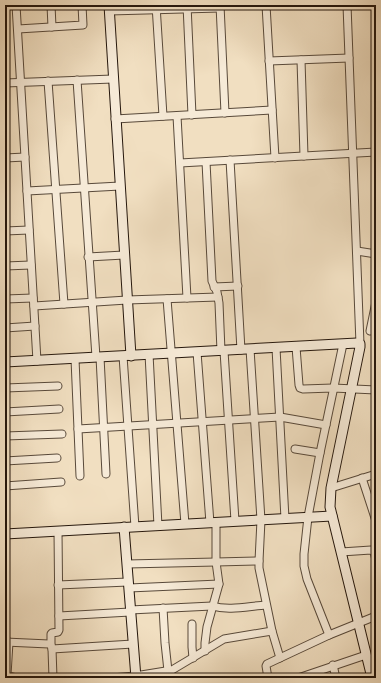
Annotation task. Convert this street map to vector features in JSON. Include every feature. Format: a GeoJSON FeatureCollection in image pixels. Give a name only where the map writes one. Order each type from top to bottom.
{"type":"FeatureCollection","features":[{"type":"Feature","properties":{"kind":"street"},"geometry":{"type":"LineString","coordinates":[[16,5],[22,82],[37,361]]}},
{"type":"Feature","properties":{"kind":"street"},"geometry":{"type":"LineString","coordinates":[[51,5],[52,27]]}},
{"type":"Feature","properties":{"kind":"street"},"geometry":{"type":"LineString","coordinates":[[18,29],[83,25],[82,5]]}},
{"type":"Feature","properties":{"kind":"street"},"geometry":{"type":"LineString","coordinates":[[266,5],[275,158]]}},
{"type":"Feature","properties":{"kind":"street"},"geometry":{"type":"LineString","coordinates":[[347,5],[360,347],[330,488],[330,506],[372,678]]}},
{"type":"Feature","properties":{"kind":"street"},"geometry":{"type":"LineString","coordinates":[[135,527],[128,426],[127,300],[109,8],[220,6],[225,113]]}},
{"type":"Feature","properties":{"kind":"street"},"geometry":{"type":"LineString","coordinates":[[156,7],[163,116]]}},
{"type":"Feature","properties":{"kind":"street"},"geometry":{"type":"LineString","coordinates":[[187,7],[192,115]]}},
{"type":"Feature","properties":{"kind":"street"},"geometry":{"type":"LineString","coordinates":[[269,61],[349,58]]}},
{"type":"Feature","properties":{"kind":"street"},"geometry":{"type":"LineString","coordinates":[[301,60],[304,156]]}},
{"type":"Feature","properties":{"kind":"street"},"geometry":{"type":"LineString","coordinates":[[5,83],[113,78]]}},
{"type":"Feature","properties":{"kind":"street"},"geometry":{"type":"LineString","coordinates":[[77,80],[88,257],[104,428],[106,474]]}},
{"type":"Feature","properties":{"kind":"street"},"geometry":{"type":"LineString","coordinates":[[48,81],[64,304]]}},
{"type":"Feature","properties":{"kind":"street"},"geometry":{"type":"LineString","coordinates":[[115,119],[272,110]]}},
{"type":"Feature","properties":{"kind":"street"},"geometry":{"type":"LineString","coordinates":[[177,116],[187,298]]}},
{"type":"Feature","properties":{"kind":"street"},"geometry":{"type":"LineString","coordinates":[[180,163],[376,152]]}},
{"type":"Feature","properties":{"kind":"street"},"geometry":{"type":"LineString","coordinates":[[5,158],[25,158]]}},
{"type":"Feature","properties":{"kind":"street"},"geometry":{"type":"LineString","coordinates":[[230,160],[238,286],[254,419],[261,520],[259,561],[266,605],[280,658]]}},
{"type":"Feature","properties":{"kind":"street"},"geometry":{"type":"LineString","coordinates":[[206,162],[212,281],[219,303],[235,521]]}},
{"type":"Feature","properties":{"kind":"street"},"geometry":{"type":"LineString","coordinates":[[27,191],[120,186]]}},
{"type":"Feature","properties":{"kind":"street"},"geometry":{"type":"LineString","coordinates":[[5,231],[29,230]]}},
{"type":"Feature","properties":{"kind":"street"},"geometry":{"type":"LineString","coordinates":[[357,251],[376,254]]}},
{"type":"Feature","properties":{"kind":"street"},"geometry":{"type":"LineString","coordinates":[[88,257],[124,255]]}},
{"type":"Feature","properties":{"kind":"street"},"geometry":{"type":"LineString","coordinates":[[5,266],[31,265]]}},
{"type":"Feature","properties":{"kind":"street"},"geometry":{"type":"LineString","coordinates":[[214,287],[238,286]]}},
{"type":"Feature","properties":{"kind":"street"},"geometry":{"type":"LineString","coordinates":[[34,306],[218,296]]}},
{"type":"Feature","properties":{"kind":"street"},"geometry":{"type":"LineString","coordinates":[[5,299],[33,298]]}},
{"type":"Feature","properties":{"kind":"street"},"geometry":{"type":"LineString","coordinates":[[167,299],[184,524]]}},
{"type":"Feature","properties":{"kind":"street"},"geometry":{"type":"LineString","coordinates":[[359,330],[373,331],[376,302]]}},
{"type":"Feature","properties":{"kind":"street"},"geometry":{"type":"LineString","coordinates":[[5,328],[35,326]]}},
{"type":"Feature","properties":{"kind":"street"},"geometry":{"type":"LineString","coordinates":[[329,635],[313,597],[307,578],[304,566],[304,554],[308,517],[343,344]]}},
{"type":"Feature","properties":{"kind":"street"},"geometry":{"type":"LineString","coordinates":[[5,362],[360,344]]}},
{"type":"Feature","properties":{"kind":"street"},"geometry":{"type":"LineString","coordinates":[[296,347],[300,388],[352,388],[376,390]]}},
{"type":"Feature","properties":{"kind":"street"},"geometry":{"type":"LineString","coordinates":[[276,348],[285,518]]}},
{"type":"Feature","properties":{"kind":"street"},"geometry":{"type":"LineString","coordinates":[[197,352],[218,584],[207,627],[205,651]]}},
{"type":"Feature","properties":{"kind":"street"},"geometry":{"type":"LineString","coordinates":[[149,354],[158,526]]}},
{"type":"Feature","properties":{"kind":"street"},"geometry":{"type":"LineString","coordinates":[[75,359],[80,476]]}},
{"type":"Feature","properties":{"kind":"street"},"geometry":{"type":"LineString","coordinates":[[5,388],[58,386]]}},
{"type":"Feature","properties":{"kind":"street"},"geometry":{"type":"LineString","coordinates":[[5,412],[60,409]]}},
{"type":"Feature","properties":{"kind":"street"},"geometry":{"type":"LineString","coordinates":[[78,429],[280,417],[326,425]]}},
{"type":"Feature","properties":{"kind":"street"},"geometry":{"type":"LineString","coordinates":[[5,436],[62,434]]}},
{"type":"Feature","properties":{"kind":"street"},"geometry":{"type":"LineString","coordinates":[[295,450],[320,453]]}},
{"type":"Feature","properties":{"kind":"street"},"geometry":{"type":"LineString","coordinates":[[5,461],[57,458]]}},
{"type":"Feature","properties":{"kind":"street"},"geometry":{"type":"LineString","coordinates":[[330,488],[376,474]]}},
{"type":"Feature","properties":{"kind":"street"},"geometry":{"type":"LineString","coordinates":[[362,478],[376,521]]}},
{"type":"Feature","properties":{"kind":"street"},"geometry":{"type":"LineString","coordinates":[[5,486],[61,482]]}},
{"type":"Feature","properties":{"kind":"street"},"geometry":{"type":"LineString","coordinates":[[5,529],[5,534],[332,516]]}},
{"type":"Feature","properties":{"kind":"street"},"geometry":{"type":"LineString","coordinates":[[124,527],[136,677]]}},
{"type":"Feature","properties":{"kind":"street"},"geometry":{"type":"LineString","coordinates":[[53,678],[51,634],[52,632],[58,632],[59,630],[58,531]]}},
{"type":"Feature","properties":{"kind":"street"},"geometry":{"type":"LineString","coordinates":[[341,552],[371,550],[374,552],[376,560]]}},
{"type":"Feature","properties":{"kind":"street"},"geometry":{"type":"LineString","coordinates":[[127,564],[259,561]]}},
{"type":"Feature","properties":{"kind":"street"},"geometry":{"type":"LineString","coordinates":[[58,585],[218,584]]}},
{"type":"Feature","properties":{"kind":"street"},"geometry":{"type":"LineString","coordinates":[[58,616],[163,608],[212,606],[229,608],[266,605]]}},
{"type":"Feature","properties":{"kind":"street"},"geometry":{"type":"LineString","coordinates":[[163,608],[168,671]]}},
{"type":"Feature","properties":{"kind":"street"},"geometry":{"type":"LineString","coordinates":[[268,678],[266,665],[329,635],[376,616]]}},
{"type":"Feature","properties":{"kind":"street"},"geometry":{"type":"LineString","coordinates":[[192,624],[192,647],[194,658]]}},
{"type":"Feature","properties":{"kind":"street"},"geometry":{"type":"LineString","coordinates":[[112,678],[136,677],[168,671],[194,658],[224,639],[272,631]]}},
{"type":"Feature","properties":{"kind":"street"},"geometry":{"type":"LineString","coordinates":[[18,678],[7,674],[7,642],[46,643],[51,647],[133,644]]}},
{"type":"Feature","properties":{"kind":"street"},"geometry":{"type":"LineString","coordinates":[[302,677],[366,654]]}},
{"type":"Feature","properties":{"kind":"street"},"geometry":{"type":"LineString","coordinates":[[333,666],[336,678]]}}]}
